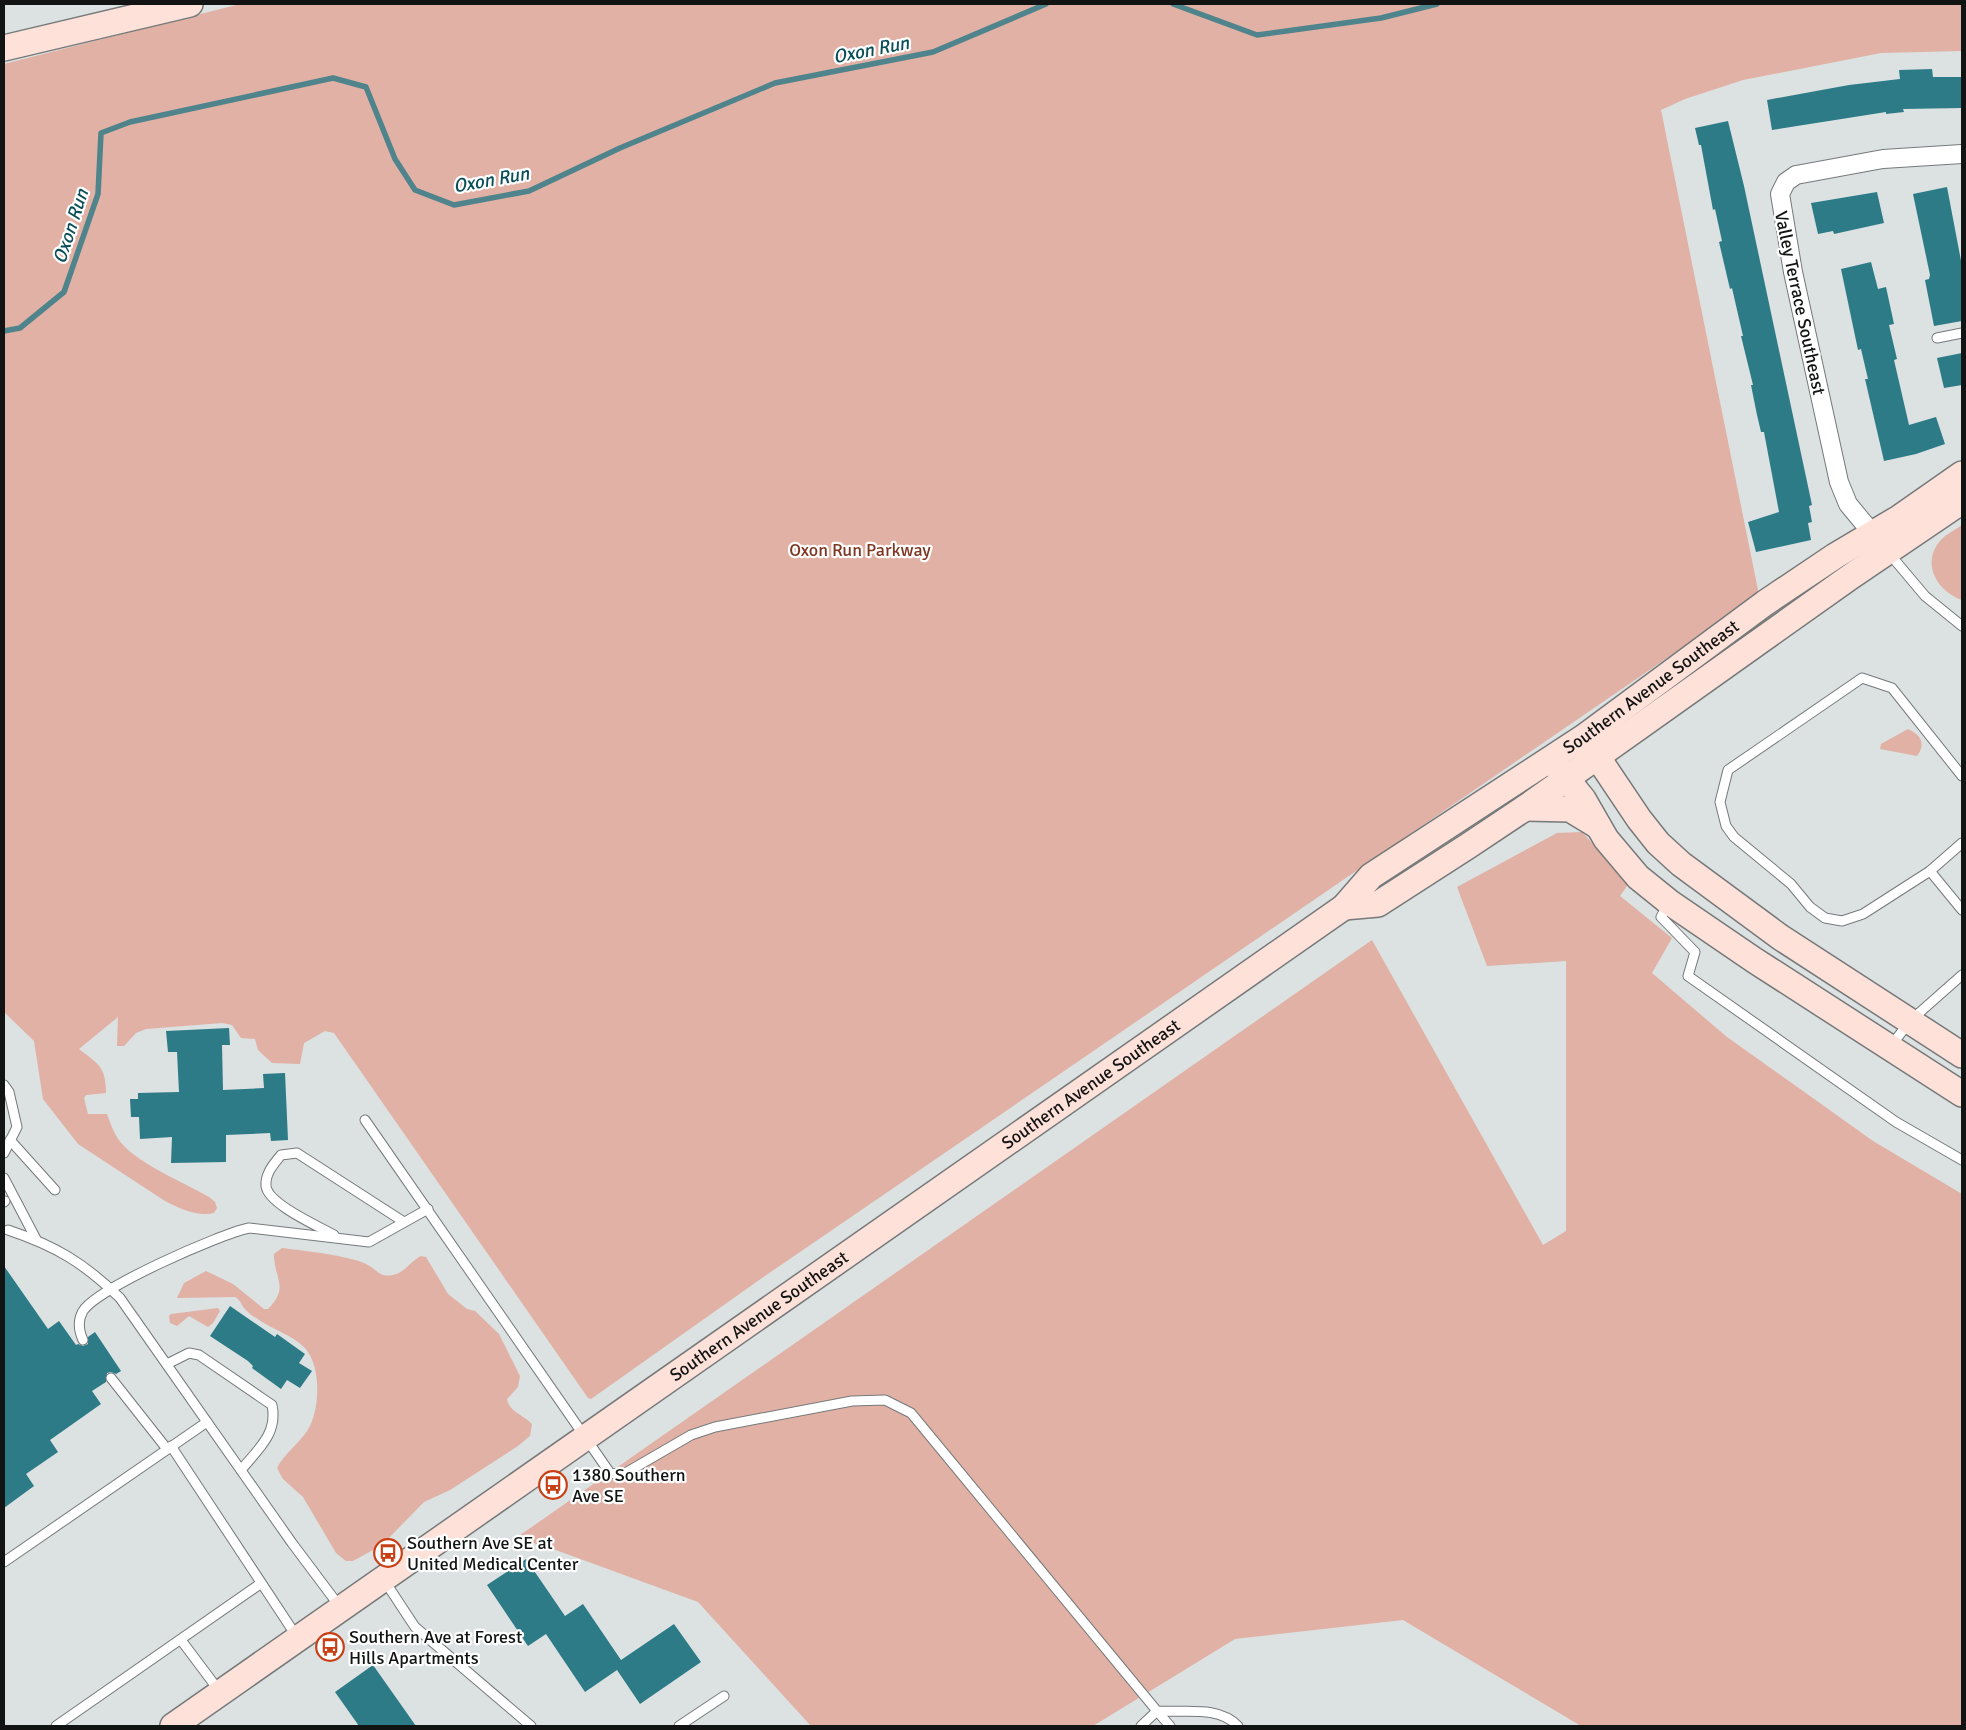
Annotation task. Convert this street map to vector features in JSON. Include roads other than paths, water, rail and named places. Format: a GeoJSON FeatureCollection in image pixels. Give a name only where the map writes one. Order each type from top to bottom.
{"type":"FeatureCollection","features":[{"type":"Feature","properties":{"kind":"main road"},"geometry":{"type":"LineString","coordinates":[[4,48],[190,4]]}},
{"type":"Feature","properties":{"kind":"main road","name":"Southern Avenue Southeast"},"geometry":{"type":"LineString","coordinates":[[1344,907],[1378,904],[1525,808],[1850,577],[1899,518],[1962,474]]}},
{"type":"Feature","properties":{"kind":"main road","name":"Southern Avenue Southeast"},"geometry":{"type":"LineString","coordinates":[[173,1726],[586,1440],[1344,907],[1371,876],[1584,737],[1765,603],[1962,501]]}},
{"type":"Feature","properties":{"kind":"main road"},"geometry":{"type":"LineString","coordinates":[[1584,737],[1622,795],[1658,843],[1681,864],[1780,937],[1911,1020],[1962,1055]]}},
{"type":"Feature","properties":{"kind":"main road"},"geometry":{"type":"LineString","coordinates":[[1550,758],[1583,799],[1598,826],[1638,877],[1669,902],[1962,1094]]}},
{"type":"Feature","properties":{"kind":"main road"},"geometry":{"type":"LineString","coordinates":[[1525,808],[1570,809],[1598,826]]}},
{"type":"Feature","properties":{"kind":"street","name":"Valley Terrace Southeast"},"geometry":{"type":"LineString","coordinates":[[1880,543],[1848,504],[1839,482],[1793,272],[1780,194],[1786,182],[1796,175],[1883,159],[1962,154]]}},
{"type":"Feature","properties":{"kind":"lane"},"geometry":{"type":"LineString","coordinates":[[1937,338],[1962,333]]}},
{"type":"Feature","properties":{"kind":"lane"},"geometry":{"type":"LineString","coordinates":[[1880,543],[1925,596],[1962,626]]}},
{"type":"Feature","properties":{"kind":"lane"},"geometry":{"type":"LineString","coordinates":[[1962,776],[1892,688],[1862,678],[1728,770],[1720,802],[1726,826],[1734,837],[1791,884],[1810,907],[1825,918],[1842,921],[1863,914],[1930,871],[1962,843]]}},
{"type":"Feature","properties":{"kind":"lane"},"geometry":{"type":"LineString","coordinates":[[1930,871],[1962,910]]}},
{"type":"Feature","properties":{"kind":"lane"},"geometry":{"type":"LineString","coordinates":[[1669,902],[1661,917],[1695,952],[1688,976],[1896,1122],[1962,1160]]}},
{"type":"Feature","properties":{"kind":"lane"},"geometry":{"type":"LineString","coordinates":[[1890,1048],[1911,1020],[1962,975]]}},
{"type":"Feature","properties":{"kind":"lane"},"geometry":{"type":"LineString","coordinates":[[4,1085],[9,1092],[17,1126],[4,1153]]}},
{"type":"Feature","properties":{"kind":"lane"},"geometry":{"type":"LineString","coordinates":[[365,1120],[610,1473],[622,1474],[691,1436],[715,1427],[852,1401],[885,1400],[910,1413],[1170,1726]]}},
{"type":"Feature","properties":{"kind":"lane"},"geometry":{"type":"LineString","coordinates":[[10,1140],[55,1190]]}},
{"type":"Feature","properties":{"kind":"lane"},"geometry":{"type":"LineString","coordinates":[[339,1238],[273,1200],[266,1185],[269,1169],[281,1155],[296,1153],[404,1222]]}},
{"type":"Feature","properties":{"kind":"lane"},"geometry":{"type":"LineString","coordinates":[[4,1178],[36,1239]]}},
{"type":"Feature","properties":{"kind":"lane"},"geometry":{"type":"LineString","coordinates":[[83,1340],[79,1331],[83,1310],[96,1298],[231,1232],[249,1228],[369,1242],[428,1209]]}},
{"type":"Feature","properties":{"kind":"lane"},"geometry":{"type":"LineString","coordinates":[[8,1230],[36,1239],[67,1255],[96,1274],[120,1298],[298,1552],[342,1609]]}},
{"type":"Feature","properties":{"kind":"lane"},"geometry":{"type":"LineString","coordinates":[[167,1364],[189,1353],[200,1355],[272,1405],[275,1419],[270,1434],[241,1470]]}},
{"type":"Feature","properties":{"kind":"lane"},"geometry":{"type":"LineString","coordinates":[[111,1378],[169,1448],[298,1640]]}},
{"type":"Feature","properties":{"kind":"lane"},"geometry":{"type":"LineString","coordinates":[[4,1562],[207,1422]]}},
{"type":"Feature","properties":{"kind":"lane"},"geometry":{"type":"LineString","coordinates":[[384,1580],[415,1627],[531,1726]]}},
{"type":"Feature","properties":{"kind":"lane"},"geometry":{"type":"LineString","coordinates":[[56,1726],[260,1584]]}},
{"type":"Feature","properties":{"kind":"lane"},"geometry":{"type":"LineString","coordinates":[[181,1640],[221,1693]]}},
{"type":"Feature","properties":{"kind":"lane"},"geometry":{"type":"LineString","coordinates":[[679,1726],[724,1696]]}},
{"type":"Feature","properties":{"kind":"lane"},"geometry":{"type":"LineString","coordinates":[[1141,1726],[1157,1711],[1219,1714],[1230,1718],[1238,1726]]}},
{"type":"Feature","properties":{"kind":"waterway","name":"Oxon Run"},"geometry":{"type":"LineString","coordinates":[[4,331],[20,328],[64,292],[98,194],[101,133],[130,122],[333,78],[366,87],[395,159],[415,190],[454,205],[529,191],[620,148],[775,83],[933,52],[1046,4]]}},
{"type":"Feature","properties":{"kind":"waterway","name":"Oxon Run"},"geometry":{"type":"LineString","coordinates":[[1173,4],[1257,35],[1381,18],[1437,4]]}},
{"type":"Feature","properties":{"kind":"place","name":"1380 Southern Ave SE"},"geometry":{"type":"Point","coordinates":[553,1485]}},
{"type":"Feature","properties":{"kind":"place","name":"Southern Ave SE at United Medical Center"},"geometry":{"type":"Point","coordinates":[388,1553]}},
{"type":"Feature","properties":{"kind":"place","name":"Southern Ave at Forest Hills Apartments"},"geometry":{"type":"Point","coordinates":[330,1647]}},
{"type":"Feature","properties":{"kind":"park label","name":"Oxon Run Parkway"},"geometry":{"type":"Point","coordinates":[860,550]}}]}
